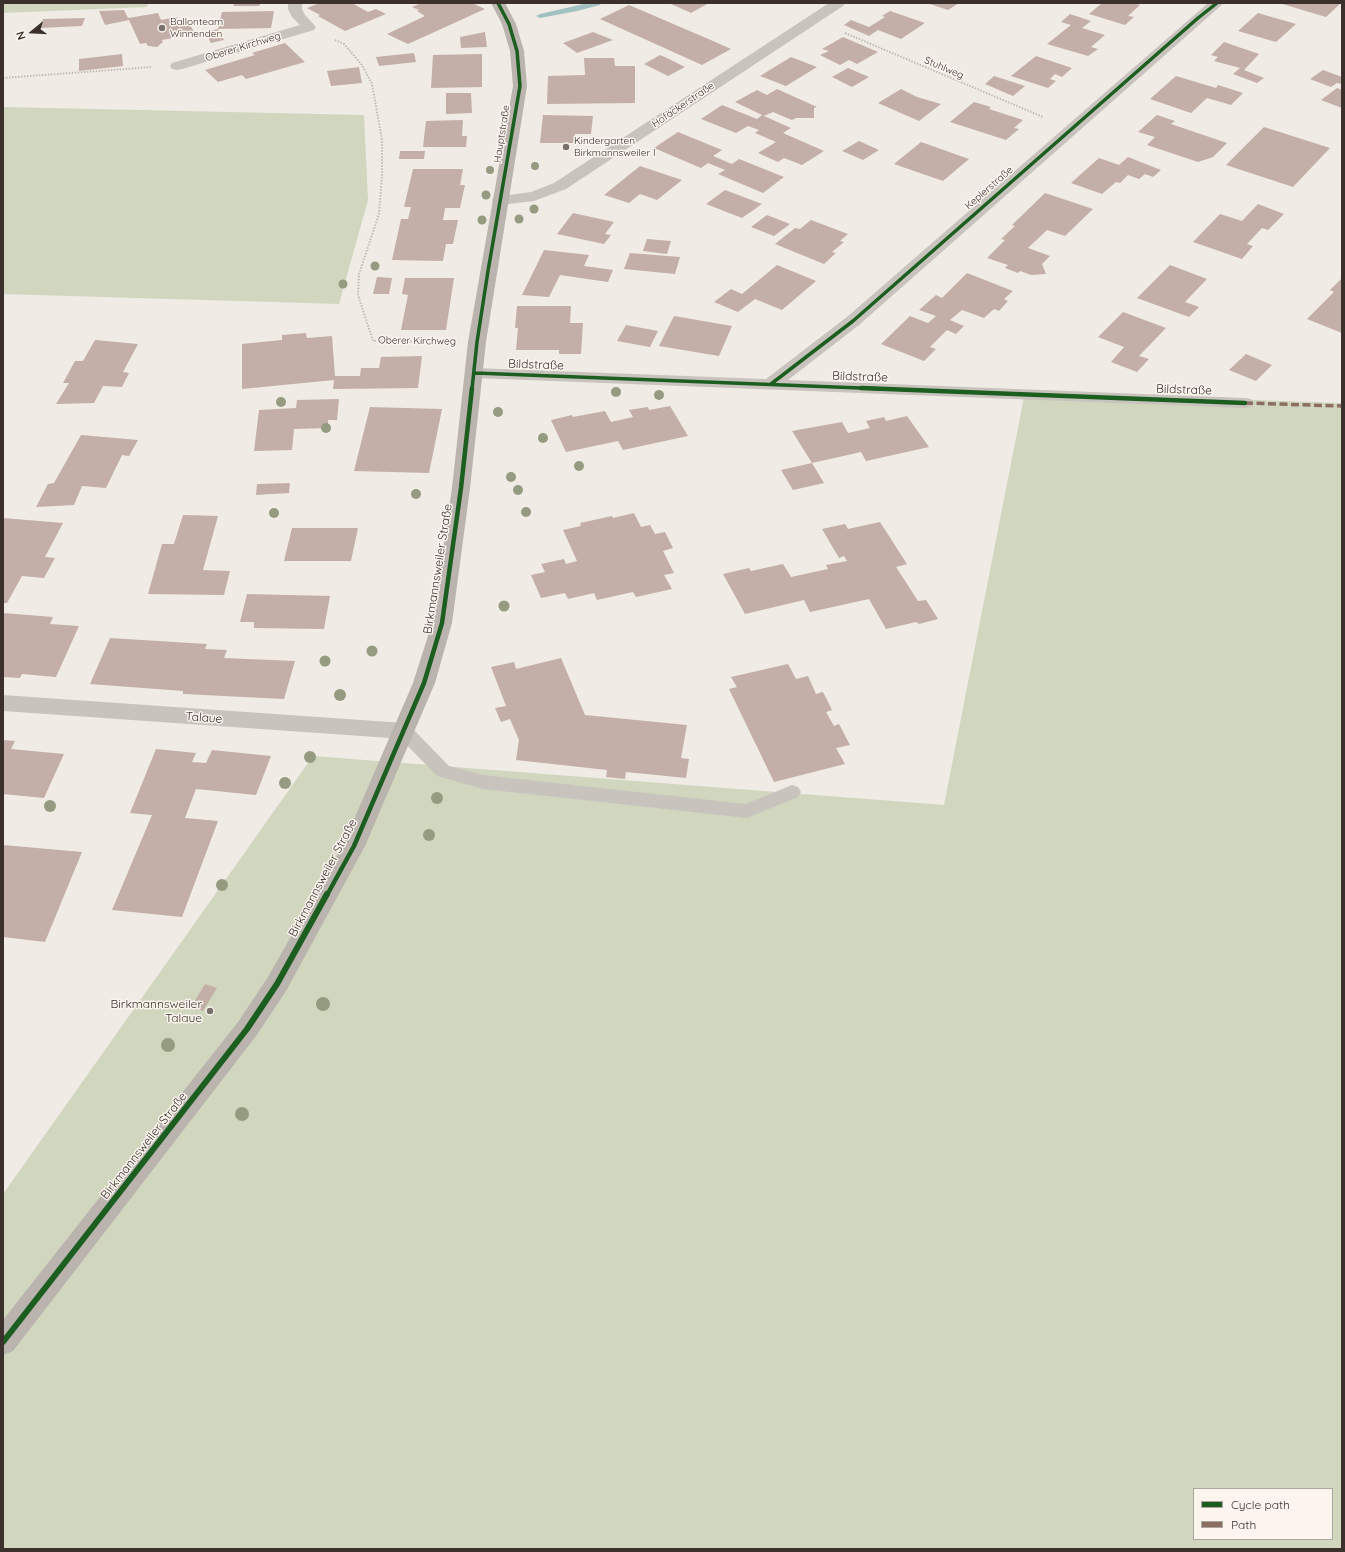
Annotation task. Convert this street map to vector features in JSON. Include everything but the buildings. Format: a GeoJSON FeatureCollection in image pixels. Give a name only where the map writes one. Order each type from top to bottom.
{"type":"FeatureCollection","features":[{"type":"Feature","properties":{"kind":"street"},"geometry":{"type":"LineString","coordinates":[[295,3],[295,9],[299,17],[309,27]]}},
{"type":"Feature","properties":{"kind":"street","name":"Hauptstraße"},"geometry":{"type":"LineString","coordinates":[[488,271],[520,86],[516,51],[509,24],[498,3]]}},
{"type":"Feature","properties":{"kind":"street","name":"Hofäckerstraße"},"geometry":{"type":"LineString","coordinates":[[500,200],[534,196],[560,186],[838,3]]}},
{"type":"Feature","properties":{"kind":"street","name":"Keplerstraße"},"geometry":{"type":"LineString","coordinates":[[771,384],[853,321],[1217,3]]}},
{"type":"Feature","properties":{"kind":"street","name":"Oberer Kirchweg"},"geometry":{"type":"LineString","coordinates":[[177,66],[309,27]]}},
{"type":"Feature","properties":{"kind":"street","name":"Birkmannsweiler Straße"},"geometry":{"type":"LineString","coordinates":[[3,1342],[247,1029],[277,984],[354,846],[424,683],[442,623],[461,488],[475,373],[477,342],[488,271]]}},
{"type":"Feature","properties":{"kind":"street","name":"Bildstraße"},"geometry":{"type":"LineString","coordinates":[[475,373],[1245,403]]}},
{"type":"Feature","properties":{"kind":"street","name":"Talaue"},"geometry":{"type":"LineString","coordinates":[[3,704],[404,731]]}},
{"type":"Feature","properties":{"kind":"lane"},"geometry":{"type":"LineString","coordinates":[[404,731],[443,771],[483,782],[747,811],[792,792]]}},
{"type":"Feature","properties":{"kind":"path"},"geometry":{"type":"LineString","coordinates":[[3,78],[177,66]]}},
{"type":"Feature","properties":{"kind":"green space"},"geometry":{"type":"Polygon","coordinates":[[[3,3],[148,3],[147,7],[3,13],[3,3]]]}},
{"type":"Feature","properties":{"kind":"green space"},"geometry":{"type":"Polygon","coordinates":[[[3,107],[364,115],[368,200],[339,304],[3,294],[3,107]]]}},
{"type":"Feature","properties":{"kind":"green space"},"geometry":{"type":"Polygon","coordinates":[[[1025,392],[1342,403],[1342,1549],[3,1549],[3,1194],[313,756],[944,805],[1025,392]]]}},
{"type":"Feature","properties":{"kind":"waterway"},"geometry":{"type":"LineString","coordinates":[[540,16],[577,9],[597,3]]}},
{"type":"Feature","properties":{"kind":"marked path"},"geometry":{"type":"LineString","coordinates":[[1245,403],[1342,406]]}},
{"type":"Feature","properties":{"kind":"cycle path"},"geometry":{"type":"LineString","coordinates":[[3,1342],[247,1029],[277,984],[354,846],[424,683],[442,623],[461,488],[477,342],[520,86],[517,51],[509,24],[498,3]]}},
{"type":"Feature","properties":{"kind":"cycle path"},"geometry":{"type":"LineString","coordinates":[[771,384],[853,321],[1198,18],[1217,3]]}},
{"type":"Feature","properties":{"kind":"cycle path"},"geometry":{"type":"LineString","coordinates":[[475,373],[1245,403]]}},
{"type":"Feature","properties":{"kind":"place","name":"Ballonteam Winnenden"},"geometry":{"type":"Point","coordinates":[162,28]}},
{"type":"Feature","properties":{"kind":"place","name":"Kindergarten Birkmannsweiler I"},"geometry":{"type":"Point","coordinates":[566,147]}},
{"type":"Feature","properties":{"kind":"place","name":"Birkmannsweiler Talaue"},"geometry":{"type":"Point","coordinates":[210,1011]}}]}
